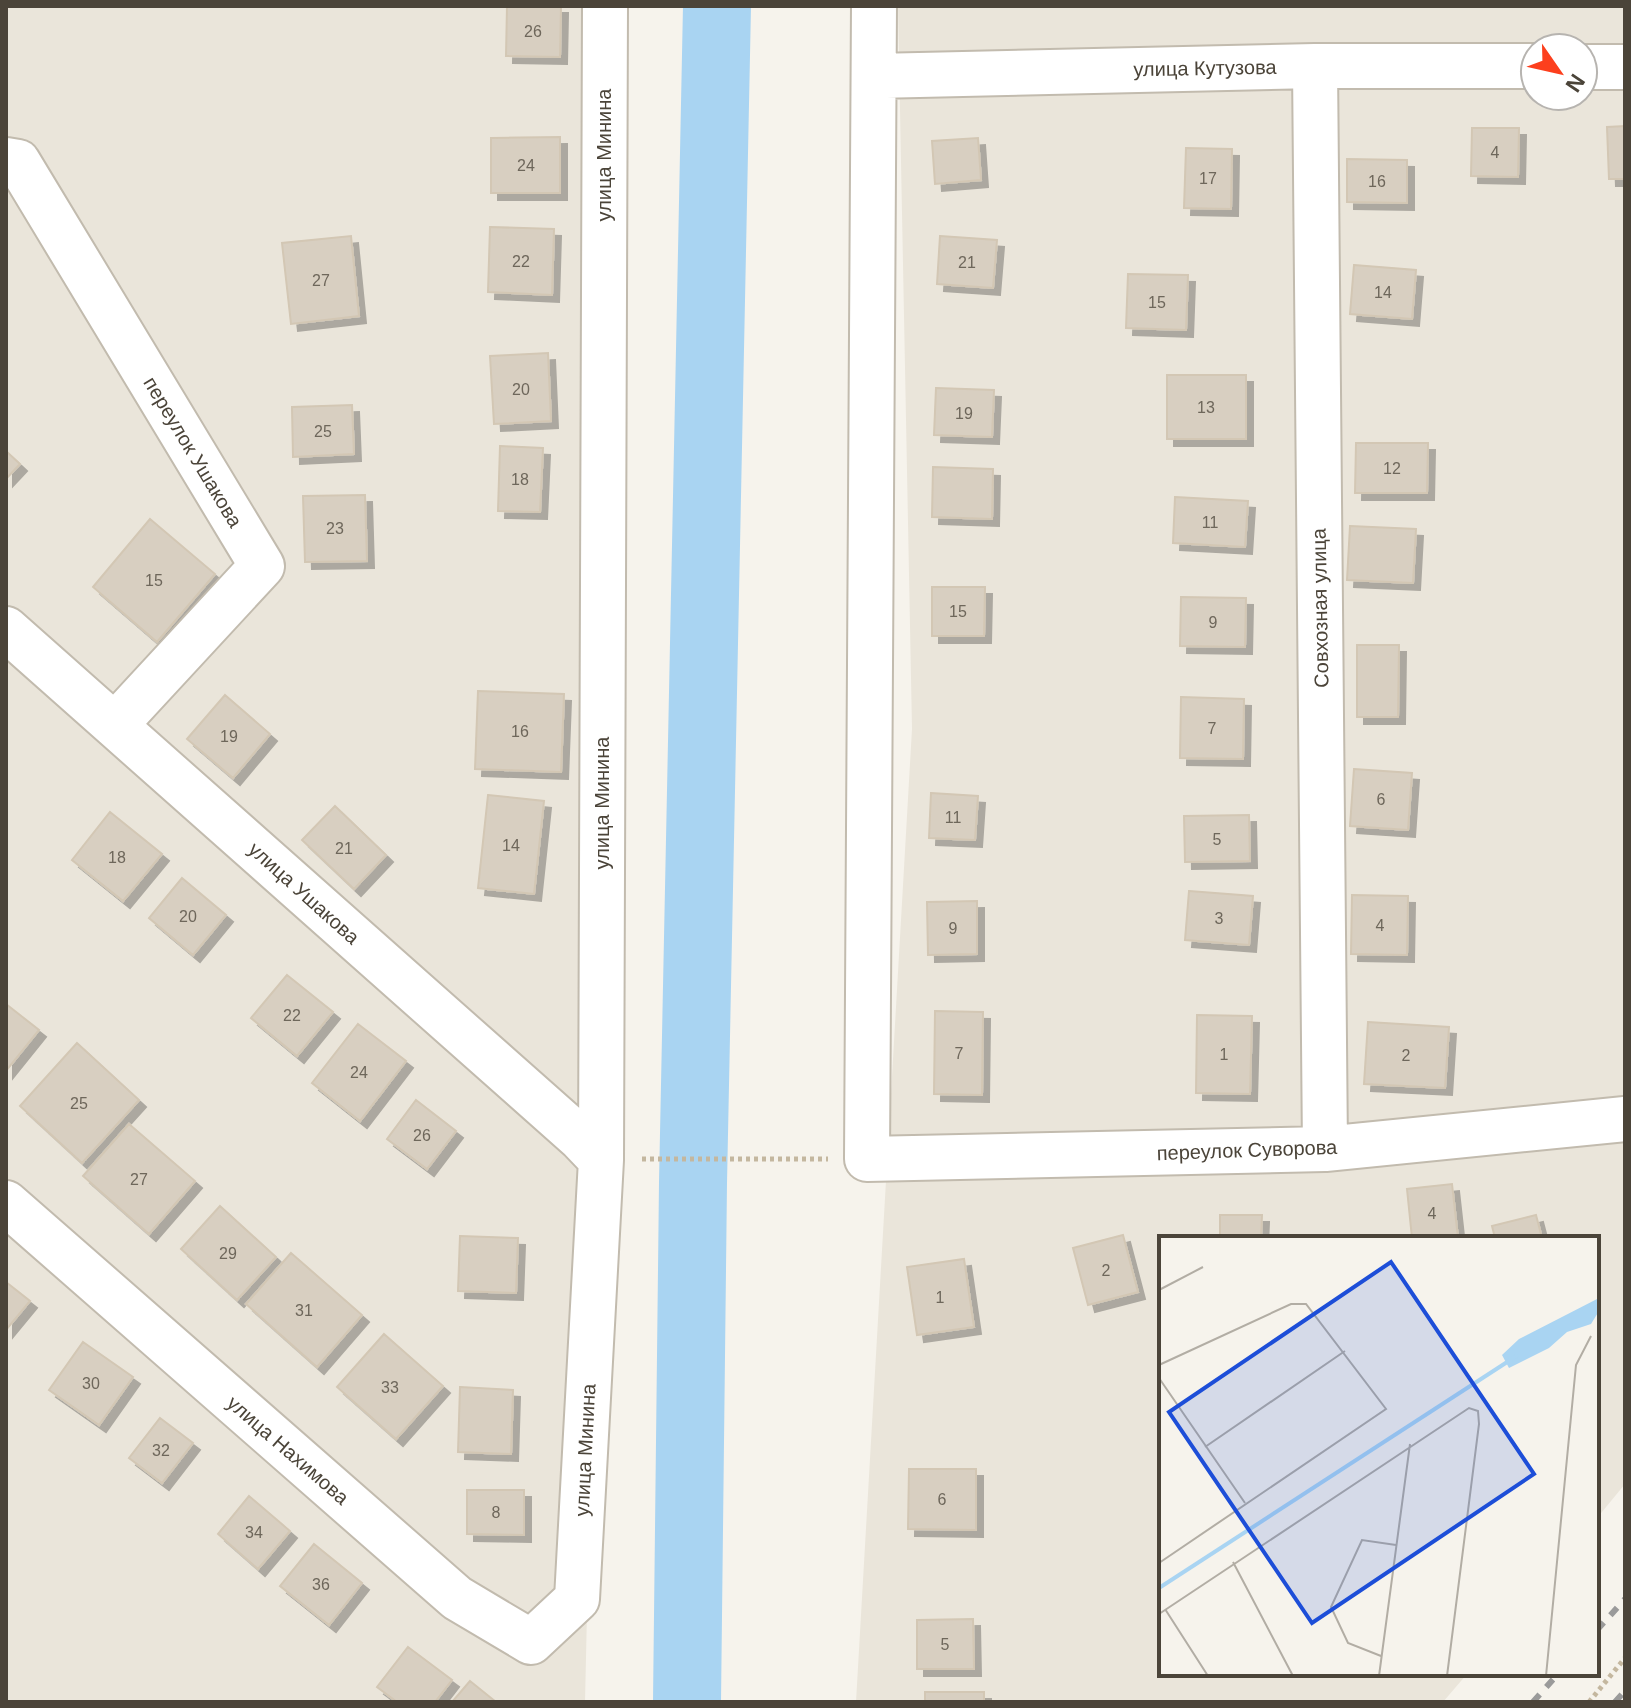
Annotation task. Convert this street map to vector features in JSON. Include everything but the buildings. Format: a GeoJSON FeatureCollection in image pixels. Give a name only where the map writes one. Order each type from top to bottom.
{"type":"FeatureCollection","features":[{"type":"Feature","properties":{"kind":"street","name":"улица Минина"},"geometry":{"type":"LineString","coordinates":[[577,1599],[601,1160],[605,6]]}},
{"type":"Feature","properties":{"kind":"street"},"geometry":{"type":"LineString","coordinates":[[867,1159],[874,6]]}},
{"type":"Feature","properties":{"kind":"street","name":"улица Кутузова"},"geometry":{"type":"LineString","coordinates":[[875,76],[1315,66],[1519,66]]}},
{"type":"Feature","properties":{"kind":"street","name":"Совхозная улица"},"geometry":{"type":"LineString","coordinates":[[1315,66],[1325,1149]]}},
{"type":"Feature","properties":{"kind":"street"},"geometry":{"type":"LineString","coordinates":[[1599,67],[1625,67]]}},
{"type":"Feature","properties":{"kind":"street","name":"переулок Ушакова"},"geometry":{"type":"LineString","coordinates":[[6,160],[18,162],[262,566],[115,725]]}},
{"type":"Feature","properties":{"kind":"street","name":"улица Ушакова"},"geometry":{"type":"LineString","coordinates":[[6,629],[580,1138],[601,1160]]}},
{"type":"Feature","properties":{"kind":"street","name":"переулок Суворова"},"geometry":{"type":"LineString","coordinates":[[867,1159],[1325,1149],[1625,1119]]}},
{"type":"Feature","properties":{"kind":"street","name":"улица Нахимова"},"geometry":{"type":"LineString","coordinates":[[6,1203],[457,1598],[531,1642],[577,1599]]}},
{"type":"Feature","properties":{"kind":"path"},"geometry":{"type":"LineString","coordinates":[[601,1160],[867,1159]]}},
{"type":"Feature","properties":{"kind":"path"},"geometry":{"type":"LineString","coordinates":[[1589,1702],[1625,1658]]}},
{"type":"Feature","properties":{"kind":"shaded area"},"geometry":{"type":"Polygon","coordinates":[[[6,6],[623,6],[585,1702],[6,1702],[6,6]]]}},
{"type":"Feature","properties":{"kind":"shaded area"},"geometry":{"type":"Polygon","coordinates":[[[898,6],[1625,6],[1625,1484],[1599,1516],[1599,1236],[1159,1236],[1159,1676],[1465,1676],[1443,1702],[856,1702],[912,729],[898,6]]]}},
{"type":"Feature","properties":{"kind":"waterway"},"geometry":{"type":"LineString","coordinates":[[687,1702],[693,1183],[717,6]]}},
{"type":"Feature","properties":{"kind":"railway"},"geometry":{"type":"LineString","coordinates":[[1599,1628],[1625,1599]]}},
{"type":"Feature","properties":{"kind":"railway"},"geometry":{"type":"LineString","coordinates":[[1533,1702],[1556,1676]]}},
{"type":"Feature","properties":{"kind":"railway"},"geometry":{"type":"LineString","coordinates":[[1615,1702],[1625,1691]]}}]}
